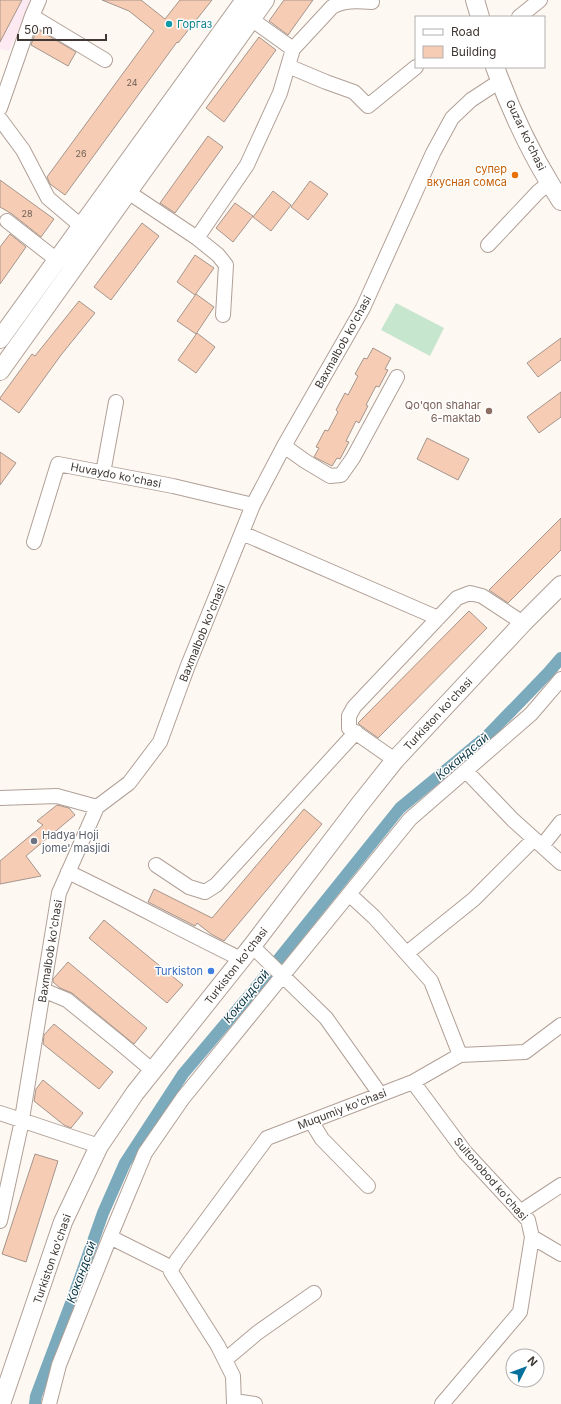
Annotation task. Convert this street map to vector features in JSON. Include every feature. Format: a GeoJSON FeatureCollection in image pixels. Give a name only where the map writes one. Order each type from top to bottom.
{"type":"FeatureCollection","features":[{"type":"Feature","properties":{"kind":"main road"},"geometry":{"type":"LineString","coordinates":[[0,339],[245,0]]}},
{"type":"Feature","properties":{"kind":"main road"},"geometry":{"type":"LineString","coordinates":[[0,371],[265,0]]}},
{"type":"Feature","properties":{"kind":"main road"},"geometry":{"type":"LineString","coordinates":[[475,0],[480,16]]}},
{"type":"Feature","properties":{"kind":"main road","name":"Guzar ko'chasi"},"geometry":{"type":"LineString","coordinates":[[497,74],[527,142],[549,183],[561,201]]}},
{"type":"Feature","properties":{"kind":"main road","name":"Turkiston ko'chasi"},"geometry":{"type":"LineString","coordinates":[[1,1404],[63,1222],[99,1146],[135,1093],[252,955],[360,804],[395,760],[523,623],[561,585]]}},
{"type":"Feature","properties":{"kind":"street"},"geometry":{"type":"LineString","coordinates":[[0,108],[39,0]]}},
{"type":"Feature","properties":{"kind":"street"},"geometry":{"type":"LineString","coordinates":[[520,16],[540,0]]}},
{"type":"Feature","properties":{"kind":"street"},"geometry":{"type":"LineString","coordinates":[[197,238],[246,165],[280,93],[293,49],[337,2],[372,2]]}},
{"type":"Feature","properties":{"kind":"street"},"geometry":{"type":"LineString","coordinates":[[32,16],[105,60]]}},
{"type":"Feature","properties":{"kind":"street"},"geometry":{"type":"LineString","coordinates":[[251,19],[293,49]]}},
{"type":"Feature","properties":{"kind":"street"},"geometry":{"type":"LineString","coordinates":[[288,66],[354,92],[368,106],[415,68]]}},
{"type":"Feature","properties":{"kind":"street","name":"Baxmalbob ko'chasi"},"geometry":{"type":"LineString","coordinates":[[0,1221],[5,1170],[21,1120],[59,892],[97,807],[129,783],[160,742],[187,668],[253,505],[284,446],[363,308],[434,153],[452,118],[497,74]]}},
{"type":"Feature","properties":{"kind":"street"},"geometry":{"type":"LineString","coordinates":[[0,119],[23,150],[48,198],[81,226]]}},
{"type":"Feature","properties":{"kind":"street"},"geometry":{"type":"LineString","coordinates":[[488,245],[538,192],[549,183]]}},
{"type":"Feature","properties":{"kind":"street"},"geometry":{"type":"LineString","coordinates":[[128,192],[197,238],[218,255],[226,265],[222,315]]}},
{"type":"Feature","properties":{"kind":"street"},"geometry":{"type":"LineString","coordinates":[[7,220],[57,260]]}},
{"type":"Feature","properties":{"kind":"street"},"geometry":{"type":"LineString","coordinates":[[284,446],[330,476],[341,475],[353,458],[398,376]]}},
{"type":"Feature","properties":{"kind":"street"},"geometry":{"type":"LineString","coordinates":[[104,473],[116,402]]}},
{"type":"Feature","properties":{"kind":"street","name":"Huvaydo ko'chasi"},"geometry":{"type":"LineString","coordinates":[[34,542],[58,464],[173,486],[253,505]]}},
{"type":"Feature","properties":{"kind":"street"},"geometry":{"type":"LineString","coordinates":[[242,533],[438,618]]}},
{"type":"Feature","properties":{"kind":"street"},"geometry":{"type":"LineString","coordinates":[[395,760],[350,728],[349,716],[354,707],[457,598],[470,593],[482,596],[523,623]]}},
{"type":"Feature","properties":{"kind":"street"},"geometry":{"type":"LineString","coordinates":[[50,1404],[59,1365],[145,1153],[183,1098],[410,819],[531,714],[556,696],[561,679]]}},
{"type":"Feature","properties":{"kind":"street"},"geometry":{"type":"LineString","coordinates":[[156,865],[189,887],[205,892],[216,885],[356,732]]}},
{"type":"Feature","properties":{"kind":"street"},"geometry":{"type":"LineString","coordinates":[[466,771],[513,820],[561,863]]}},
{"type":"Feature","properties":{"kind":"street"},"geometry":{"type":"LineString","coordinates":[[0,798],[57,796],[97,807]]}},
{"type":"Feature","properties":{"kind":"street"},"geometry":{"type":"LineString","coordinates":[[407,953],[474,899],[561,822]]}},
{"type":"Feature","properties":{"kind":"street"},"geometry":{"type":"LineString","coordinates":[[68,872],[178,928],[252,955],[283,976],[326,1018],[380,1094]]}},
{"type":"Feature","properties":{"kind":"street"},"geometry":{"type":"LineString","coordinates":[[349,894],[374,917],[431,981],[460,1055]]}},
{"type":"Feature","properties":{"kind":"street"},"geometry":{"type":"LineString","coordinates":[[43,990],[67,1000],[153,1070]]}},
{"type":"Feature","properties":{"kind":"street","name":"Muqumiy ko'chasi"},"geometry":{"type":"LineString","coordinates":[[172,1268],[267,1138],[413,1082],[460,1055],[525,1052],[561,1025]]}},
{"type":"Feature","properties":{"kind":"street","name":"Sultonobod ko'chasi"},"geometry":{"type":"LineString","coordinates":[[413,1082],[465,1152],[528,1220],[532,1237],[520,1312],[442,1404]]}},
{"type":"Feature","properties":{"kind":"street"},"geometry":{"type":"LineString","coordinates":[[0,1113],[99,1146]]}},
{"type":"Feature","properties":{"kind":"street"},"geometry":{"type":"LineString","coordinates":[[311,1121],[322,1139],[368,1186]]}},
{"type":"Feature","properties":{"kind":"street"},"geometry":{"type":"LineString","coordinates":[[520,1212],[561,1185]]}},
{"type":"Feature","properties":{"kind":"street"},"geometry":{"type":"LineString","coordinates":[[110,1237],[172,1268],[171,1272],[218,1346],[233,1376],[234,1402],[255,1404]]}},
{"type":"Feature","properties":{"kind":"street"},"geometry":{"type":"LineString","coordinates":[[532,1237],[561,1254]]}},
{"type":"Feature","properties":{"kind":"street"},"geometry":{"type":"LineString","coordinates":[[225,1360],[257,1333],[314,1293]]}},
{"type":"Feature","properties":{"kind":"shaded area"},"geometry":{"type":"Polygon","coordinates":[[[0,0],[33,0],[9,51],[0,49],[0,0]]]}},
{"type":"Feature","properties":{"kind":"green space"},"geometry":{"type":"Polygon","coordinates":[[[396,303],[444,328],[430,356],[381,330],[396,303]]]}},
{"type":"Feature","properties":{"kind":"building"},"geometry":{"type":"Polygon","coordinates":[[[0,0],[22,0],[0,42],[0,0]]]}},
{"type":"Feature","properties":{"kind":"building"},"geometry":{"type":"Polygon","coordinates":[[[102,0],[141,0],[165,19],[180,0],[212,0],[178,43],[177,42],[65,195],[50,184],[47,177],[154,31],[129,11],[102,0]]]}},
{"type":"Feature","properties":{"kind":"building"},"geometry":{"type":"Polygon","coordinates":[[[284,0],[313,0],[288,35],[269,21],[284,0]]]}},
{"type":"Feature","properties":{"kind":"building"},"geometry":{"type":"Polygon","coordinates":[[[37,29],[76,52],[68,66],[31,45],[37,29]]]}},
{"type":"Feature","properties":{"kind":"building"},"geometry":{"type":"Polygon","coordinates":[[[259,37],[276,50],[224,122],[206,108],[259,37]]]}},
{"type":"Feature","properties":{"kind":"building"},"geometry":{"type":"Polygon","coordinates":[[[208,136],[223,147],[175,213],[160,203],[208,136]]]}},
{"type":"Feature","properties":{"kind":"building"},"geometry":{"type":"Polygon","coordinates":[[[0,180],[54,219],[41,237],[12,214],[0,207],[0,180]]]}},
{"type":"Feature","properties":{"kind":"building"},"geometry":{"type":"Polygon","coordinates":[[[310,181],[328,194],[308,220],[291,207],[310,181]]]}},
{"type":"Feature","properties":{"kind":"building"},"geometry":{"type":"Polygon","coordinates":[[[273,191],[291,205],[271,231],[253,217],[273,191]]]}},
{"type":"Feature","properties":{"kind":"building"},"geometry":{"type":"Polygon","coordinates":[[[235,203],[253,216],[233,242],[216,228],[235,203]]]}},
{"type":"Feature","properties":{"kind":"building"},"geometry":{"type":"Polygon","coordinates":[[[142,223],[159,236],[111,300],[94,287],[142,223]]]}},
{"type":"Feature","properties":{"kind":"building"},"geometry":{"type":"Polygon","coordinates":[[[10,234],[26,247],[0,284],[0,247],[10,234]]]}},
{"type":"Feature","properties":{"kind":"building"},"geometry":{"type":"Polygon","coordinates":[[[195,255],[214,268],[195,295],[177,282],[195,255]]]}},
{"type":"Feature","properties":{"kind":"building"},"geometry":{"type":"Polygon","coordinates":[[[196,294],[214,307],[196,334],[177,321],[196,294]]]}},
{"type":"Feature","properties":{"kind":"building"},"geometry":{"type":"Polygon","coordinates":[[[79,301],[95,313],[61,355],[19,413],[0,398],[32,354],[35,356],[79,301]]]}},
{"type":"Feature","properties":{"kind":"building"},"geometry":{"type":"Polygon","coordinates":[[[197,333],[215,347],[196,373],[178,360],[197,333]]]}},
{"type":"Feature","properties":{"kind":"building"},"geometry":{"type":"Polygon","coordinates":[[[561,338],[561,360],[538,377],[527,363],[561,338]]]}},
{"type":"Feature","properties":{"kind":"building"},"geometry":{"type":"Polygon","coordinates":[[[373,348],[391,358],[385,369],[388,370],[379,387],[376,386],[359,423],[356,421],[346,441],[349,442],[340,459],[337,458],[332,466],[314,457],[319,448],[316,447],[325,430],[328,431],[338,412],[336,410],[345,393],[348,395],[358,376],[355,374],[364,358],[367,359],[373,348]]]}},
{"type":"Feature","properties":{"kind":"building"},"geometry":{"type":"Polygon","coordinates":[[[561,392],[561,417],[539,433],[527,417],[561,392]]]}},
{"type":"Feature","properties":{"kind":"building"},"geometry":{"type":"Polygon","coordinates":[[[427,438],[469,459],[458,480],[417,459],[427,438]]]}},
{"type":"Feature","properties":{"kind":"building"},"geometry":{"type":"Polygon","coordinates":[[[0,452],[16,463],[0,485],[0,452]]]}},
{"type":"Feature","properties":{"kind":"building"},"geometry":{"type":"Polygon","coordinates":[[[561,518],[561,550],[508,603],[489,590],[561,518]]]}},
{"type":"Feature","properties":{"kind":"building"},"geometry":{"type":"Polygon","coordinates":[[[469,611],[487,628],[378,738],[360,725],[358,723],[469,611]]]}},
{"type":"Feature","properties":{"kind":"building","name":"Hadya Hoji jome' masjidi"},"geometry":{"type":"Polygon","coordinates":[[[57,805],[69,808],[75,815],[26,856],[41,876],[0,884],[0,861],[43,825],[37,821],[57,805]]]}},
{"type":"Feature","properties":{"kind":"building"},"geometry":{"type":"Polygon","coordinates":[[[304,809],[322,824],[224,941],[211,934],[197,923],[195,926],[148,902],[154,889],[212,918],[304,809]]]}},
{"type":"Feature","properties":{"kind":"building"},"geometry":{"type":"Polygon","coordinates":[[[104,920],[183,985],[167,1003],[89,938],[104,920]]]}},
{"type":"Feature","properties":{"kind":"building"},"geometry":{"type":"Polygon","coordinates":[[[68,962],[147,1028],[134,1044],[72,993],[60,988],[53,982],[53,979],[68,962]]]}},
{"type":"Feature","properties":{"kind":"building"},"geometry":{"type":"Polygon","coordinates":[[[54,1024],[113,1072],[99,1089],[43,1044],[44,1035],[54,1024]]]}},
{"type":"Feature","properties":{"kind":"building"},"geometry":{"type":"Polygon","coordinates":[[[43,1080],[83,1113],[71,1128],[64,1125],[34,1101],[36,1089],[43,1080]]]}},
{"type":"Feature","properties":{"kind":"building"},"geometry":{"type":"Polygon","coordinates":[[[35,1154],[58,1161],[26,1262],[2,1254],[35,1154]]]}},
{"type":"Feature","properties":{"kind":"waterway","name":"Кокандсай"},"geometry":{"type":"LineString","coordinates":[[35,1404],[36,1396],[103,1213],[125,1163],[183,1074],[253,991],[400,808],[486,737],[561,658]]}},
{"type":"Feature","properties":{"kind":"place","name":"Горгаз"},"geometry":{"type":"Point","coordinates":[169,24]}},
{"type":"Feature","properties":{"kind":"place","name":"супер вкусная сомса"},"geometry":{"type":"Point","coordinates":[515,175]}},
{"type":"Feature","properties":{"kind":"place","name":"Qo'qon shahar 6-maktab"},"geometry":{"type":"Point","coordinates":[489,411]}},
{"type":"Feature","properties":{"kind":"place","name":"Hadya Hoji jome' masjidi"},"geometry":{"type":"Point","coordinates":[34,841]}},
{"type":"Feature","properties":{"kind":"place","name":"Turkiston"},"geometry":{"type":"Point","coordinates":[211,971]}}]}
